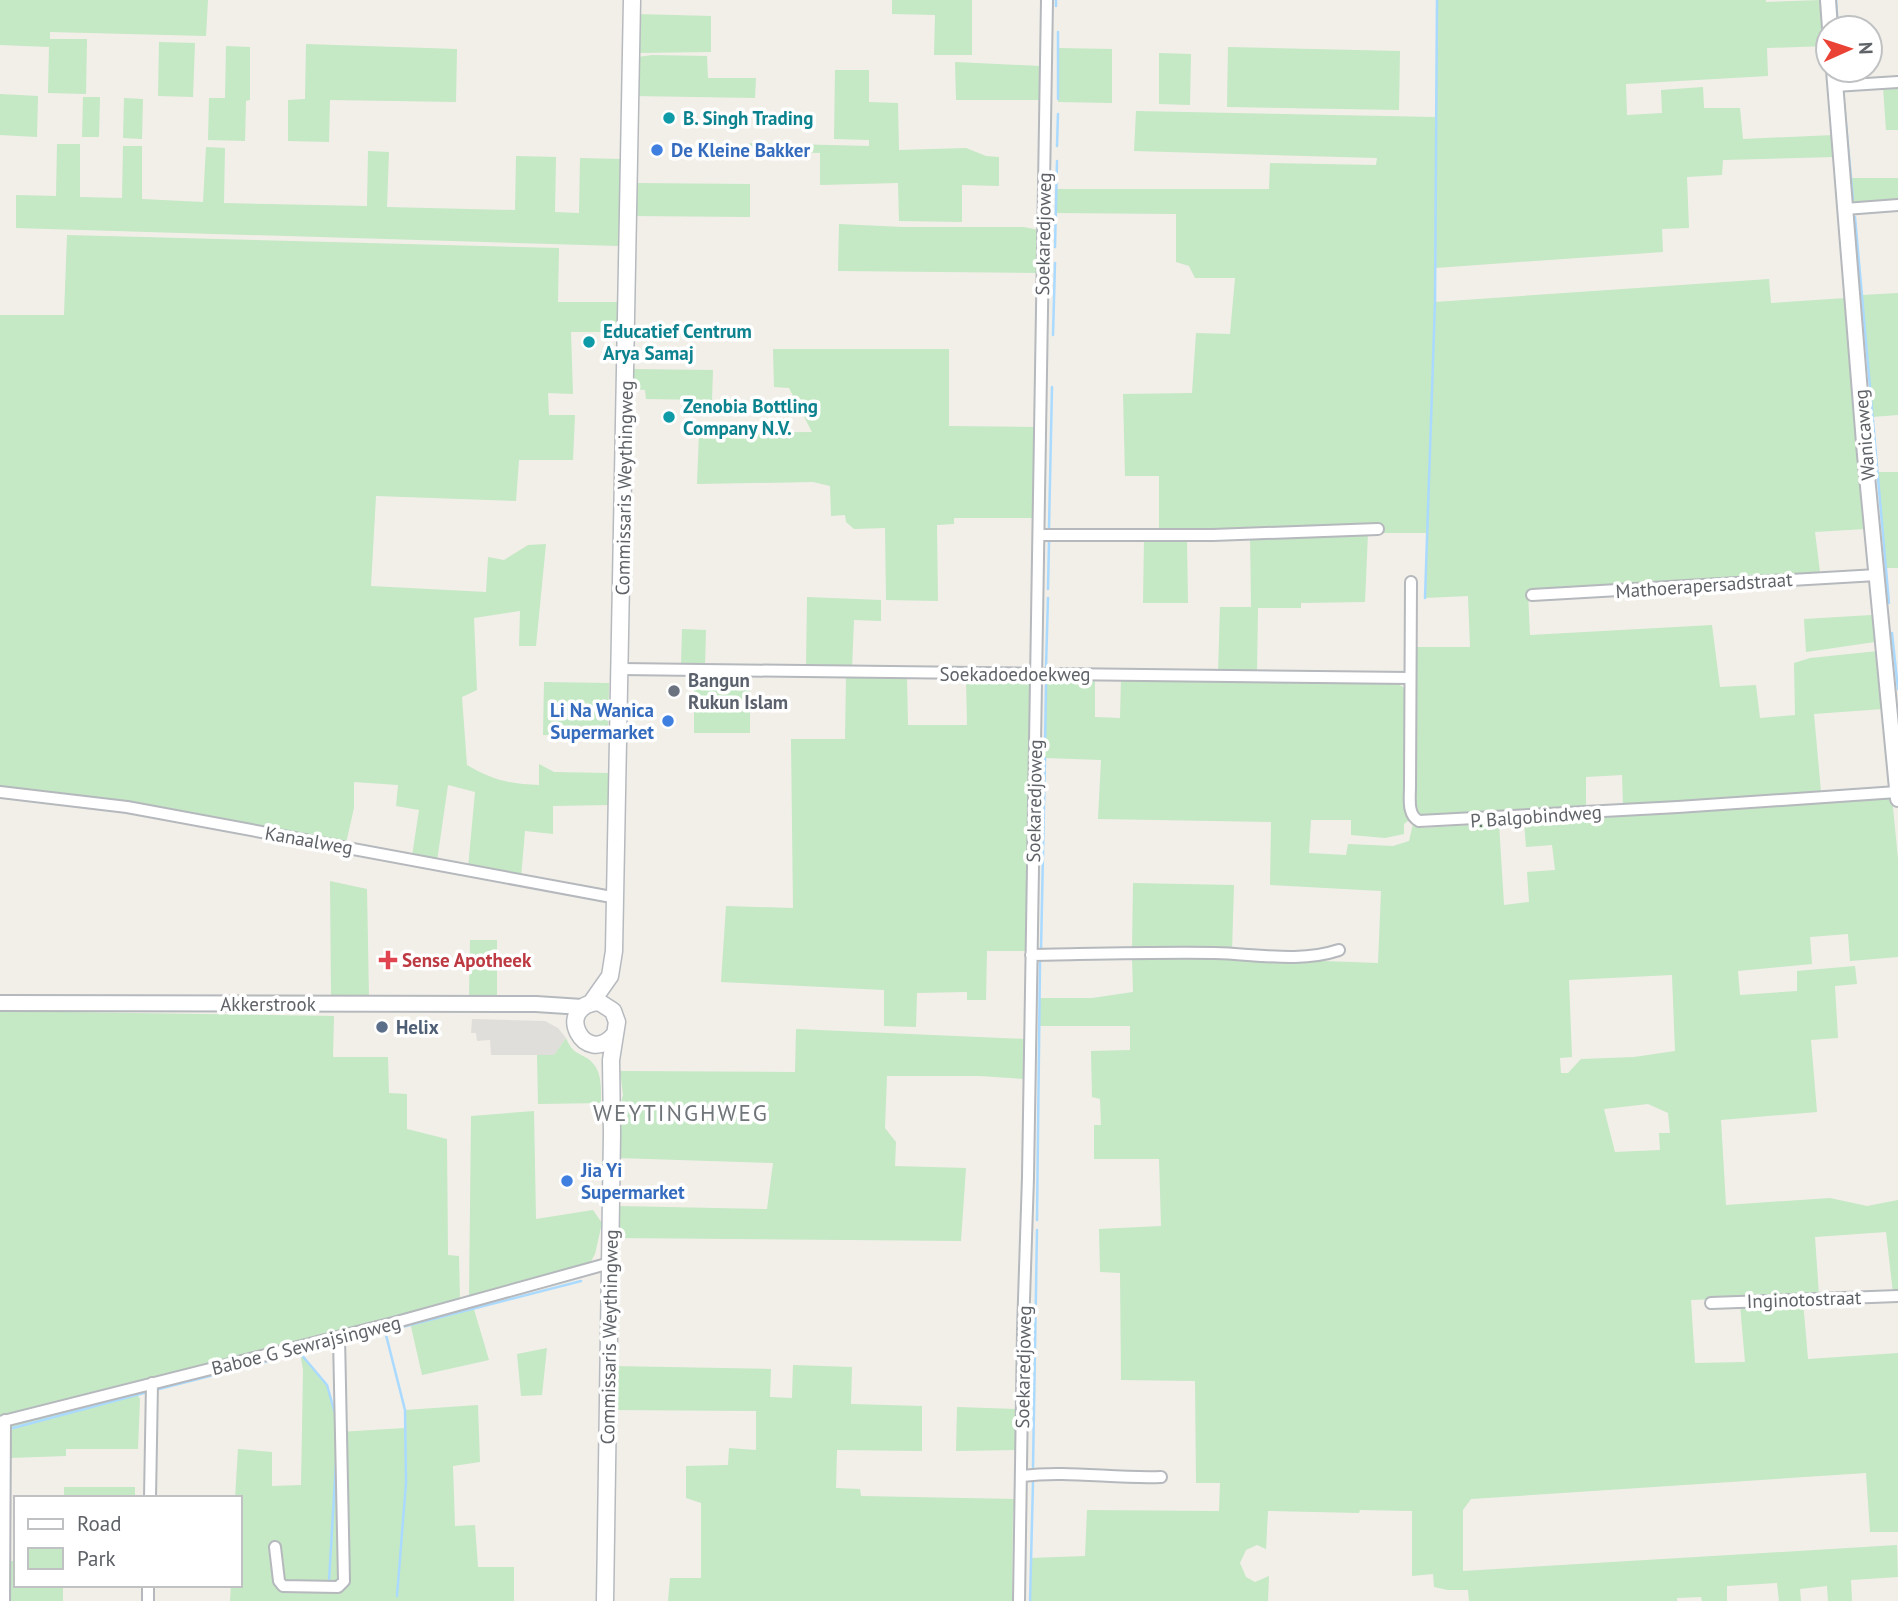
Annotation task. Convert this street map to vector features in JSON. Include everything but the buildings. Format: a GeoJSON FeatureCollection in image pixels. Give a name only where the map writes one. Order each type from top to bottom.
{"type":"FeatureCollection","features":[{"type":"Feature","properties":{"kind":"main road","name":"Commissaris Weythingweg"},"geometry":{"type":"LineString","coordinates":[[587,1005],[610,976],[614,963],[617,898],[632,0]]}},
{"type":"Feature","properties":{"kind":"main road","name":"Commissaris Weythingweg"},"geometry":{"type":"LineString","coordinates":[[610,976],[613,1011]]}},
{"type":"Feature","properties":{"kind":"main road"},"geometry":{"type":"LineString","coordinates":[[591,1044],[604,1043],[614,1035],[617,1022],[613,1011],[599,1002],[587,1005],[575,1019],[576,1030],[580,1038],[605,1056],[612,1074]]}},
{"type":"Feature","properties":{"kind":"main road","name":"Commissaris Weythingweg"},"geometry":{"type":"LineString","coordinates":[[604,1601],[611,1060],[614,1035]]}},
{"type":"Feature","properties":{"kind":"street","name":"Soekaredjoweg"},"geometry":{"type":"LineString","coordinates":[[1019,1601],[1047,0]]}},
{"type":"Feature","properties":{"kind":"street"},"geometry":{"type":"LineString","coordinates":[[1835,86],[1898,82]]}},
{"type":"Feature","properties":{"kind":"street","name":"Wanicaweg"},"geometry":{"type":"LineString","coordinates":[[1835,86],[1898,799]]}},
{"type":"Feature","properties":{"kind":"street"},"geometry":{"type":"LineString","coordinates":[[1845,209],[1898,205]]}},
{"type":"Feature","properties":{"kind":"street"},"geometry":{"type":"LineString","coordinates":[[1039,535],[1213,535],[1378,529]]}},
{"type":"Feature","properties":{"kind":"street","name":"Mathoerapersadstraat"},"geometry":{"type":"LineString","coordinates":[[1532,595],[1877,575]]}},
{"type":"Feature","properties":{"kind":"street","name":"P. Balgobindweg"},"geometry":{"type":"LineString","coordinates":[[1411,582],[1411,812],[1414,819],[1434,822],[1897,792]]}},
{"type":"Feature","properties":{"kind":"street","name":"Soekadoedoekweg"},"geometry":{"type":"LineString","coordinates":[[620,669],[1410,678]]}},
{"type":"Feature","properties":{"kind":"street","name":"Kanaalweg"},"geometry":{"type":"LineString","coordinates":[[0,792],[127,807],[617,898]]}},
{"type":"Feature","properties":{"kind":"street"},"geometry":{"type":"LineString","coordinates":[[1031,955],[1214,953],[1306,957],[1322,956],[1339,950]]}},
{"type":"Feature","properties":{"kind":"street","name":"Akkerstrook"},"geometry":{"type":"LineString","coordinates":[[0,1003],[587,1005]]}},
{"type":"Feature","properties":{"kind":"street"},"geometry":{"type":"LineString","coordinates":[[536,1004],[561,1014],[576,1030]]}},
{"type":"Feature","properties":{"kind":"street","name":"Baboe G Sewrajsingweg"},"geometry":{"type":"LineString","coordinates":[[3,1421],[339,1337],[610,1263]]}},
{"type":"Feature","properties":{"kind":"street","name":"Inginotostraat"},"geometry":{"type":"LineString","coordinates":[[1711,1303],[1898,1296]]}},
{"type":"Feature","properties":{"kind":"street"},"geometry":{"type":"LineString","coordinates":[[275,1547],[279,1581],[283,1586],[338,1587],[344,1581],[339,1337]]}},
{"type":"Feature","properties":{"kind":"street"},"geometry":{"type":"LineString","coordinates":[[150,1496],[152,1383]]}},
{"type":"Feature","properties":{"kind":"street"},"geometry":{"type":"LineString","coordinates":[[3,1421],[4,1601]]}},
{"type":"Feature","properties":{"kind":"street"},"geometry":{"type":"LineString","coordinates":[[1022,1476],[1046,1473],[1161,1477]]}},
{"type":"Feature","properties":{"kind":"shaded area"},"geometry":{"type":"Polygon","coordinates":[[[472,1019],[545,1021],[558,1028],[566,1038],[554,1055],[491,1055],[490,1040],[477,1041],[476,1033],[471,1033],[472,1019]]]}},
{"type":"Feature","properties":{"kind":"green space"},"geometry":{"type":"Polygon","coordinates":[[[0,0],[208,0],[206,36],[50,32],[50,39],[87,39],[86,94],[48,93],[49,47],[0,45],[0,0]]]}},
{"type":"Feature","properties":{"kind":"green space"},"geometry":{"type":"Polygon","coordinates":[[[892,0],[972,0],[972,55],[934,55],[935,15],[892,14],[892,0]]]}},
{"type":"Feature","properties":{"kind":"green space"},"geometry":{"type":"Polygon","coordinates":[[[1437,0],[1821,0],[1823,14],[1814,14],[1814,46],[1767,48],[1768,76],[1626,84],[1627,115],[1662,113],[1661,90],[1703,87],[1704,108],[1740,108],[1743,139],[1834,135],[1835,157],[1723,160],[1722,175],[1687,177],[1689,228],[1662,229],[1663,252],[1435,268],[1435,302],[1769,279],[1771,303],[1846,298],[1865,529],[1815,532],[1820,572],[1528,593],[1530,635],[1712,625],[1720,687],[1756,685],[1760,718],[1795,715],[1794,663],[1810,658],[1878,651],[1883,709],[1814,714],[1821,792],[1623,806],[1622,775],[1586,777],[1586,807],[1429,819],[1416,811],[1416,647],[1470,647],[1468,596],[1425,598],[1427,533],[1368,533],[1365,602],[1301,603],[1301,608],[1258,608],[1257,672],[1218,673],[1220,607],[1251,607],[1250,532],[1159,533],[1159,476],[1125,476],[1123,394],[1192,393],[1196,333],[1230,334],[1235,278],[1195,278],[1189,266],[1176,262],[1176,214],[1056,213],[1056,189],[1269,189],[1270,163],[1376,165],[1377,158],[1134,151],[1136,111],[1435,117],[1437,0]]]}},
{"type":"Feature","properties":{"kind":"green space"},"geometry":{"type":"Polygon","coordinates":[[[636,14],[711,16],[711,52],[636,53],[636,14]]]}},
{"type":"Feature","properties":{"kind":"green space"},"geometry":{"type":"Polygon","coordinates":[[[159,42],[195,43],[193,97],[158,96],[159,42]]]}},
{"type":"Feature","properties":{"kind":"green space"},"geometry":{"type":"Polygon","coordinates":[[[306,44],[457,49],[456,102],[330,100],[329,142],[288,141],[288,100],[305,99],[306,44]]]}},
{"type":"Feature","properties":{"kind":"green space"},"geometry":{"type":"Polygon","coordinates":[[[226,46],[250,47],[250,100],[246,101],[245,141],[208,140],[209,98],[225,98],[226,46]]]}},
{"type":"Feature","properties":{"kind":"green space"},"geometry":{"type":"Polygon","coordinates":[[[1228,47],[1400,51],[1399,110],[1227,107],[1228,47]]]}},
{"type":"Feature","properties":{"kind":"green space"},"geometry":{"type":"Polygon","coordinates":[[[1058,48],[1112,49],[1112,103],[1058,102],[1058,48]]]}},
{"type":"Feature","properties":{"kind":"green space"},"geometry":{"type":"Polygon","coordinates":[[[1159,53],[1191,54],[1190,105],[1159,104],[1159,53]]]}},
{"type":"Feature","properties":{"kind":"green space"},"geometry":{"type":"Polygon","coordinates":[[[707,56],[708,78],[756,78],[755,98],[635,96],[638,57],[707,56]]]}},
{"type":"Feature","properties":{"kind":"green space"},"geometry":{"type":"Polygon","coordinates":[[[955,62],[1040,66],[1039,100],[956,100],[955,62]]]}},
{"type":"Feature","properties":{"kind":"green space"},"geometry":{"type":"Polygon","coordinates":[[[835,70],[869,70],[869,102],[898,103],[899,150],[966,148],[986,156],[999,157],[999,186],[962,185],[962,222],[899,221],[898,183],[820,185],[820,153],[750,151],[750,143],[869,146],[869,140],[834,139],[835,70]]]}},
{"type":"Feature","properties":{"kind":"green space"},"geometry":{"type":"Polygon","coordinates":[[[1898,85],[1898,130],[1886,130],[1883,87],[1898,85]]]}},
{"type":"Feature","properties":{"kind":"green space"},"geometry":{"type":"Polygon","coordinates":[[[0,94],[38,96],[37,137],[0,135],[0,94]]]}},
{"type":"Feature","properties":{"kind":"green space"},"geometry":{"type":"Polygon","coordinates":[[[83,97],[100,97],[99,137],[82,137],[83,97]]]}},
{"type":"Feature","properties":{"kind":"green space"},"geometry":{"type":"Polygon","coordinates":[[[124,98],[143,99],[142,139],[123,138],[124,98]]]}},
{"type":"Feature","properties":{"kind":"green space"},"geometry":{"type":"Polygon","coordinates":[[[57,144],[80,144],[80,197],[122,198],[123,146],[142,146],[142,199],[203,202],[206,147],[225,148],[224,203],[367,206],[368,151],[389,152],[387,207],[515,210],[516,156],[556,157],[555,212],[579,213],[580,158],[621,159],[623,244],[619,246],[16,228],[16,195],[56,196],[57,144]]]}},
{"type":"Feature","properties":{"kind":"green space"},"geometry":{"type":"Polygon","coordinates":[[[1851,178],[1898,178],[1898,201],[1853,204],[1851,178]]]}},
{"type":"Feature","properties":{"kind":"green space"},"geometry":{"type":"Polygon","coordinates":[[[634,183],[750,184],[750,217],[633,216],[634,183]]]}},
{"type":"Feature","properties":{"kind":"green space"},"geometry":{"type":"Polygon","coordinates":[[[839,224],[1024,227],[1039,230],[1038,273],[838,271],[839,224]]]}},
{"type":"Feature","properties":{"kind":"green space"},"geometry":{"type":"Polygon","coordinates":[[[67,235],[559,248],[558,302],[622,302],[622,332],[571,332],[573,394],[548,393],[549,415],[575,415],[573,460],[519,460],[516,501],[376,496],[371,586],[486,592],[488,557],[504,560],[528,545],[546,544],[536,646],[519,646],[520,611],[474,618],[477,690],[462,697],[467,765],[493,778],[539,785],[539,764],[554,772],[609,773],[609,805],[553,806],[553,834],[525,831],[521,878],[468,868],[475,792],[448,785],[437,861],[412,856],[419,810],[396,806],[398,785],[354,782],[354,808],[346,843],[0,789],[0,315],[64,315],[67,235]]]}},
{"type":"Feature","properties":{"kind":"green space"},"geometry":{"type":"Polygon","coordinates":[[[1898,293],[1898,415],[1872,417],[1862,295],[1898,293]]]}},
{"type":"Feature","properties":{"kind":"green space"},"geometry":{"type":"Polygon","coordinates":[[[773,349],[949,349],[949,426],[1034,427],[1034,518],[954,518],[954,524],[937,525],[938,601],[886,600],[885,528],[854,529],[846,522],[845,515],[831,516],[830,486],[813,482],[697,484],[699,433],[812,432],[789,388],[774,387],[773,349]]]}},
{"type":"Feature","properties":{"kind":"green space"},"geometry":{"type":"Polygon","coordinates":[[[631,369],[713,370],[712,400],[646,399],[645,390],[631,389],[631,369]]]}},
{"type":"Feature","properties":{"kind":"green space"},"geometry":{"type":"Polygon","coordinates":[[[1877,472],[1898,472],[1898,568],[1885,568],[1877,472]]]}},
{"type":"Feature","properties":{"kind":"green space"},"geometry":{"type":"Polygon","coordinates":[[[1144,540],[1187,540],[1188,603],[1143,603],[1144,540]]]}},
{"type":"Feature","properties":{"kind":"green space"},"geometry":{"type":"Polygon","coordinates":[[[807,597],[881,600],[881,621],[854,620],[852,669],[806,668],[807,597]]]}},
{"type":"Feature","properties":{"kind":"green space"},"geometry":{"type":"Polygon","coordinates":[[[1872,615],[1875,642],[1806,652],[1804,619],[1872,615]]]}},
{"type":"Feature","properties":{"kind":"green space"},"geometry":{"type":"Polygon","coordinates":[[[682,629],[706,630],[705,667],[681,666],[682,629]]]}},
{"type":"Feature","properties":{"kind":"green space"},"geometry":{"type":"Polygon","coordinates":[[[694,673],[750,675],[750,733],[694,733],[694,673]]]}},
{"type":"Feature","properties":{"kind":"green space"},"geometry":{"type":"Polygon","coordinates":[[[846,676],[907,676],[908,725],[967,725],[966,678],[1026,679],[1032,686],[1028,951],[987,951],[986,1000],[967,1000],[967,992],[917,993],[916,1027],[884,1026],[884,990],[721,982],[726,906],[793,908],[791,739],[845,739],[846,676]]]}},
{"type":"Feature","properties":{"kind":"green space"},"geometry":{"type":"Polygon","coordinates":[[[1046,677],[1095,677],[1095,717],[1120,718],[1121,678],[1394,682],[1403,687],[1406,694],[1406,813],[1409,820],[1404,824],[1404,834],[1385,838],[1351,835],[1351,820],[1311,820],[1309,853],[1346,855],[1348,844],[1393,846],[1409,841],[1413,824],[1422,828],[1499,823],[1504,905],[1529,902],[1527,872],[1555,870],[1552,845],[1526,847],[1524,821],[1892,797],[1898,859],[1898,957],[1850,961],[1848,934],[1810,937],[1812,964],[1738,971],[1740,995],[1797,991],[1797,971],[1855,966],[1857,984],[1835,986],[1838,1038],[1811,1040],[1817,1112],[1721,1120],[1726,1205],[1830,1198],[1867,1206],[1898,1200],[1898,1293],[1893,1293],[1886,1232],[1815,1237],[1819,1295],[1691,1300],[1695,1363],[1745,1362],[1740,1305],[1803,1301],[1808,1359],[1898,1353],[1898,1532],[1870,1532],[1866,1473],[1471,1499],[1463,1510],[1463,1571],[1897,1545],[1898,1577],[1851,1580],[1852,1601],[1828,1601],[1827,1586],[1800,1589],[1801,1601],[1779,1601],[1777,1583],[1727,1586],[1727,1601],[1702,1601],[1701,1597],[1677,1598],[1677,1601],[1469,1601],[1468,1590],[1434,1587],[1433,1574],[1412,1576],[1412,1511],[1268,1511],[1266,1549],[1257,1545],[1246,1550],[1240,1563],[1246,1577],[1255,1582],[1269,1576],[1268,1601],[1030,1601],[1031,1558],[1085,1556],[1087,1510],[1219,1511],[1220,1483],[1196,1483],[1195,1381],[1121,1380],[1120,1273],[1100,1272],[1099,1229],[1161,1226],[1159,1159],[1094,1159],[1094,1125],[1101,1125],[1100,1099],[1092,1097],[1091,1051],[1130,1050],[1130,1026],[1039,1026],[1040,998],[1092,998],[1133,992],[1132,957],[1378,963],[1381,891],[1270,885],[1271,822],[1098,819],[1101,760],[1045,758],[1046,677]],[[1672,975],[1569,980],[1572,1057],[1560,1058],[1561,1073],[1568,1073],[1581,1059],[1634,1057],[1675,1051],[1672,975]],[[1648,1104],[1604,1109],[1615,1152],[1660,1150],[1659,1133],[1670,1133],[1668,1113],[1648,1104]]]}},
{"type":"Feature","properties":{"kind":"green space"},"geometry":{"type":"Polygon","coordinates":[[[544,682],[609,683],[608,736],[543,735],[544,682]]]}},
{"type":"Feature","properties":{"kind":"green space"},"geometry":{"type":"Polygon","coordinates":[[[330,881],[367,889],[369,998],[331,997],[330,881]]]}},
{"type":"Feature","properties":{"kind":"green space"},"geometry":{"type":"Polygon","coordinates":[[[1133,883],[1234,885],[1232,951],[1132,950],[1133,883]]]}},
{"type":"Feature","properties":{"kind":"green space"},"geometry":{"type":"Polygon","coordinates":[[[470,940],[497,940],[497,998],[469,998],[470,940]]]}},
{"type":"Feature","properties":{"kind":"green space"},"geometry":{"type":"Polygon","coordinates":[[[0,1011],[334,1016],[333,1057],[388,1057],[389,1093],[407,1094],[407,1129],[447,1139],[448,1255],[459,1256],[460,1301],[0,1416],[0,1011]]]}},
{"type":"Feature","properties":{"kind":"green space"},"geometry":{"type":"Polygon","coordinates":[[[796,1029],[1025,1039],[1024,1079],[887,1076],[885,1128],[896,1142],[895,1166],[966,1168],[961,1241],[616,1238],[617,1206],[767,1209],[773,1163],[617,1158],[618,1115],[623,1095],[620,1071],[795,1072],[796,1029]]]}},
{"type":"Feature","properties":{"kind":"green space"},"geometry":{"type":"Polygon","coordinates":[[[566,1038],[574,1050],[591,1061],[598,1071],[601,1103],[538,1104],[537,1055],[554,1055],[566,1038]]]}},
{"type":"Feature","properties":{"kind":"green space"},"geometry":{"type":"Polygon","coordinates":[[[534,1111],[536,1219],[593,1210],[602,1223],[595,1254],[589,1265],[469,1298],[471,1116],[534,1111]]]}},
{"type":"Feature","properties":{"kind":"green space"},"geometry":{"type":"Polygon","coordinates":[[[473,1306],[489,1360],[422,1375],[410,1322],[473,1306]]]}},
{"type":"Feature","properties":{"kind":"green space"},"geometry":{"type":"Polygon","coordinates":[[[547,1348],[542,1395],[521,1396],[517,1354],[547,1348]]]}},
{"type":"Feature","properties":{"kind":"green space"},"geometry":{"type":"Polygon","coordinates":[[[300,1353],[327,1385],[339,1432],[405,1428],[405,1410],[478,1405],[480,1462],[453,1466],[455,1526],[475,1525],[478,1567],[514,1567],[514,1601],[230,1601],[231,1587],[242,1587],[242,1496],[235,1496],[238,1449],[272,1452],[272,1486],[301,1485],[303,1370],[300,1353]]]}},
{"type":"Feature","properties":{"kind":"green space"},"geometry":{"type":"Polygon","coordinates":[[[793,1365],[852,1367],[851,1404],[922,1406],[922,1451],[837,1450],[836,1488],[860,1489],[861,1496],[1016,1499],[1013,1513],[1012,1601],[668,1601],[670,1578],[701,1578],[701,1503],[686,1498],[686,1466],[728,1465],[729,1448],[756,1450],[756,1411],[612,1410],[612,1366],[771,1369],[770,1397],[792,1398],[793,1365]]]}},
{"type":"Feature","properties":{"kind":"green space"},"geometry":{"type":"Polygon","coordinates":[[[135,1391],[140,1399],[138,1449],[66,1449],[66,1456],[9,1458],[10,1426],[14,1423],[135,1391]]]}},
{"type":"Feature","properties":{"kind":"green space"},"geometry":{"type":"Polygon","coordinates":[[[957,1407],[1016,1409],[1016,1450],[956,1451],[957,1407]]]}},
{"type":"Feature","properties":{"kind":"green space"},"geometry":{"type":"Polygon","coordinates":[[[64,1487],[135,1487],[135,1496],[64,1496],[64,1487]]]}},
{"type":"Feature","properties":{"kind":"green space"},"geometry":{"type":"Polygon","coordinates":[[[8,1561],[14,1561],[14,1587],[63,1587],[63,1601],[7,1601],[8,1561]]]}},
{"type":"Feature","properties":{"kind":"waterway"},"geometry":{"type":"LineString","coordinates":[[1056,0],[1056,6]]}},
{"type":"Feature","properties":{"kind":"waterway"},"geometry":{"type":"LineString","coordinates":[[1425,598],[1435,302],[1437,0]]}},
{"type":"Feature","properties":{"kind":"waterway"},"geometry":{"type":"LineString","coordinates":[[1836,0],[1837,14]]}},
{"type":"Feature","properties":{"kind":"waterway"},"geometry":{"type":"LineString","coordinates":[[1058,32],[1058,99]]}},
{"type":"Feature","properties":{"kind":"waterway"},"geometry":{"type":"LineString","coordinates":[[1843,93],[1853,199]]}},
{"type":"Feature","properties":{"kind":"waterway"},"geometry":{"type":"LineString","coordinates":[[1057,146],[1058,114]]}},
{"type":"Feature","properties":{"kind":"waterway"},"geometry":{"type":"LineString","coordinates":[[1055,247],[1057,161]]}},
{"type":"Feature","properties":{"kind":"waterway"},"geometry":{"type":"LineString","coordinates":[[1855,217],[1889,603]]}},
{"type":"Feature","properties":{"kind":"waterway"},"geometry":{"type":"LineString","coordinates":[[1053,335],[1055,263]]}},
{"type":"Feature","properties":{"kind":"waterway"},"geometry":{"type":"LineString","coordinates":[[1049,528],[1052,387]]}},
{"type":"Feature","properties":{"kind":"waterway"},"geometry":{"type":"LineString","coordinates":[[1048,589],[1049,542]]}},
{"type":"Feature","properties":{"kind":"waterway"},"geometry":{"type":"LineString","coordinates":[[1046,667],[1048,598]]}},
{"type":"Feature","properties":{"kind":"waterway"},"geometry":{"type":"LineString","coordinates":[[1892,633],[1898,689]]}},
{"type":"Feature","properties":{"kind":"waterway"},"geometry":{"type":"LineString","coordinates":[[1045,745],[1046,685]]}},
{"type":"Feature","properties":{"kind":"waterway"},"geometry":{"type":"LineString","coordinates":[[1041,950],[1045,758]]}},
{"type":"Feature","properties":{"kind":"waterway"},"geometry":{"type":"LineString","coordinates":[[1037,1220],[1040,962]]}},
{"type":"Feature","properties":{"kind":"waterway"},"geometry":{"type":"LineString","coordinates":[[1033,1467],[1037,1230]]}},
{"type":"Feature","properties":{"kind":"waterway"},"geometry":{"type":"LineString","coordinates":[[344,1342],[581,1281]]}},
{"type":"Feature","properties":{"kind":"waterway"},"geometry":{"type":"LineString","coordinates":[[385,1331],[405,1410],[406,1483],[397,1596]]}},
{"type":"Feature","properties":{"kind":"waterway"},"geometry":{"type":"LineString","coordinates":[[159,1389],[335,1344]]}},
{"type":"Feature","properties":{"kind":"waterway"},"geometry":{"type":"LineString","coordinates":[[300,1353],[327,1385],[336,1417]]}},
{"type":"Feature","properties":{"kind":"waterway"},"geometry":{"type":"LineString","coordinates":[[13,1428],[144,1393]]}},
{"type":"Feature","properties":{"kind":"waterway"},"geometry":{"type":"LineString","coordinates":[[329,1581],[336,1462]]}},
{"type":"Feature","properties":{"kind":"waterway"},"geometry":{"type":"LineString","coordinates":[[1030,1601],[1033,1482]]}},
{"type":"Feature","properties":{"kind":"place","name":"B. Singh Trading"},"geometry":{"type":"Point","coordinates":[669,118]}},
{"type":"Feature","properties":{"kind":"place","name":"De Kleine Bakker"},"geometry":{"type":"Point","coordinates":[657,150]}},
{"type":"Feature","properties":{"kind":"place","name":"Educatief Centrum Arya Samaj"},"geometry":{"type":"Point","coordinates":[589,342]}},
{"type":"Feature","properties":{"kind":"place","name":"Zenobia Bottling Company N.V."},"geometry":{"type":"Point","coordinates":[669,417]}},
{"type":"Feature","properties":{"kind":"place","name":"Bangun Rukun Islam"},"geometry":{"type":"Point","coordinates":[674,691]}},
{"type":"Feature","properties":{"kind":"place","name":"Li Na Wanica Supermarket"},"geometry":{"type":"Point","coordinates":[668,721]}},
{"type":"Feature","properties":{"kind":"place","name":"Sense Apotheek"},"geometry":{"type":"Point","coordinates":[388,960]}},
{"type":"Feature","properties":{"kind":"place","name":"Helix"},"geometry":{"type":"Point","coordinates":[382,1027]}},
{"type":"Feature","properties":{"kind":"place","name":"Jia Yi Supermarket"},"geometry":{"type":"Point","coordinates":[567,1181]}},
{"type":"Feature","properties":{"kind":"district","name":"WEYTINGHWEG"},"geometry":{"type":"Point","coordinates":[681,1113]}}]}
